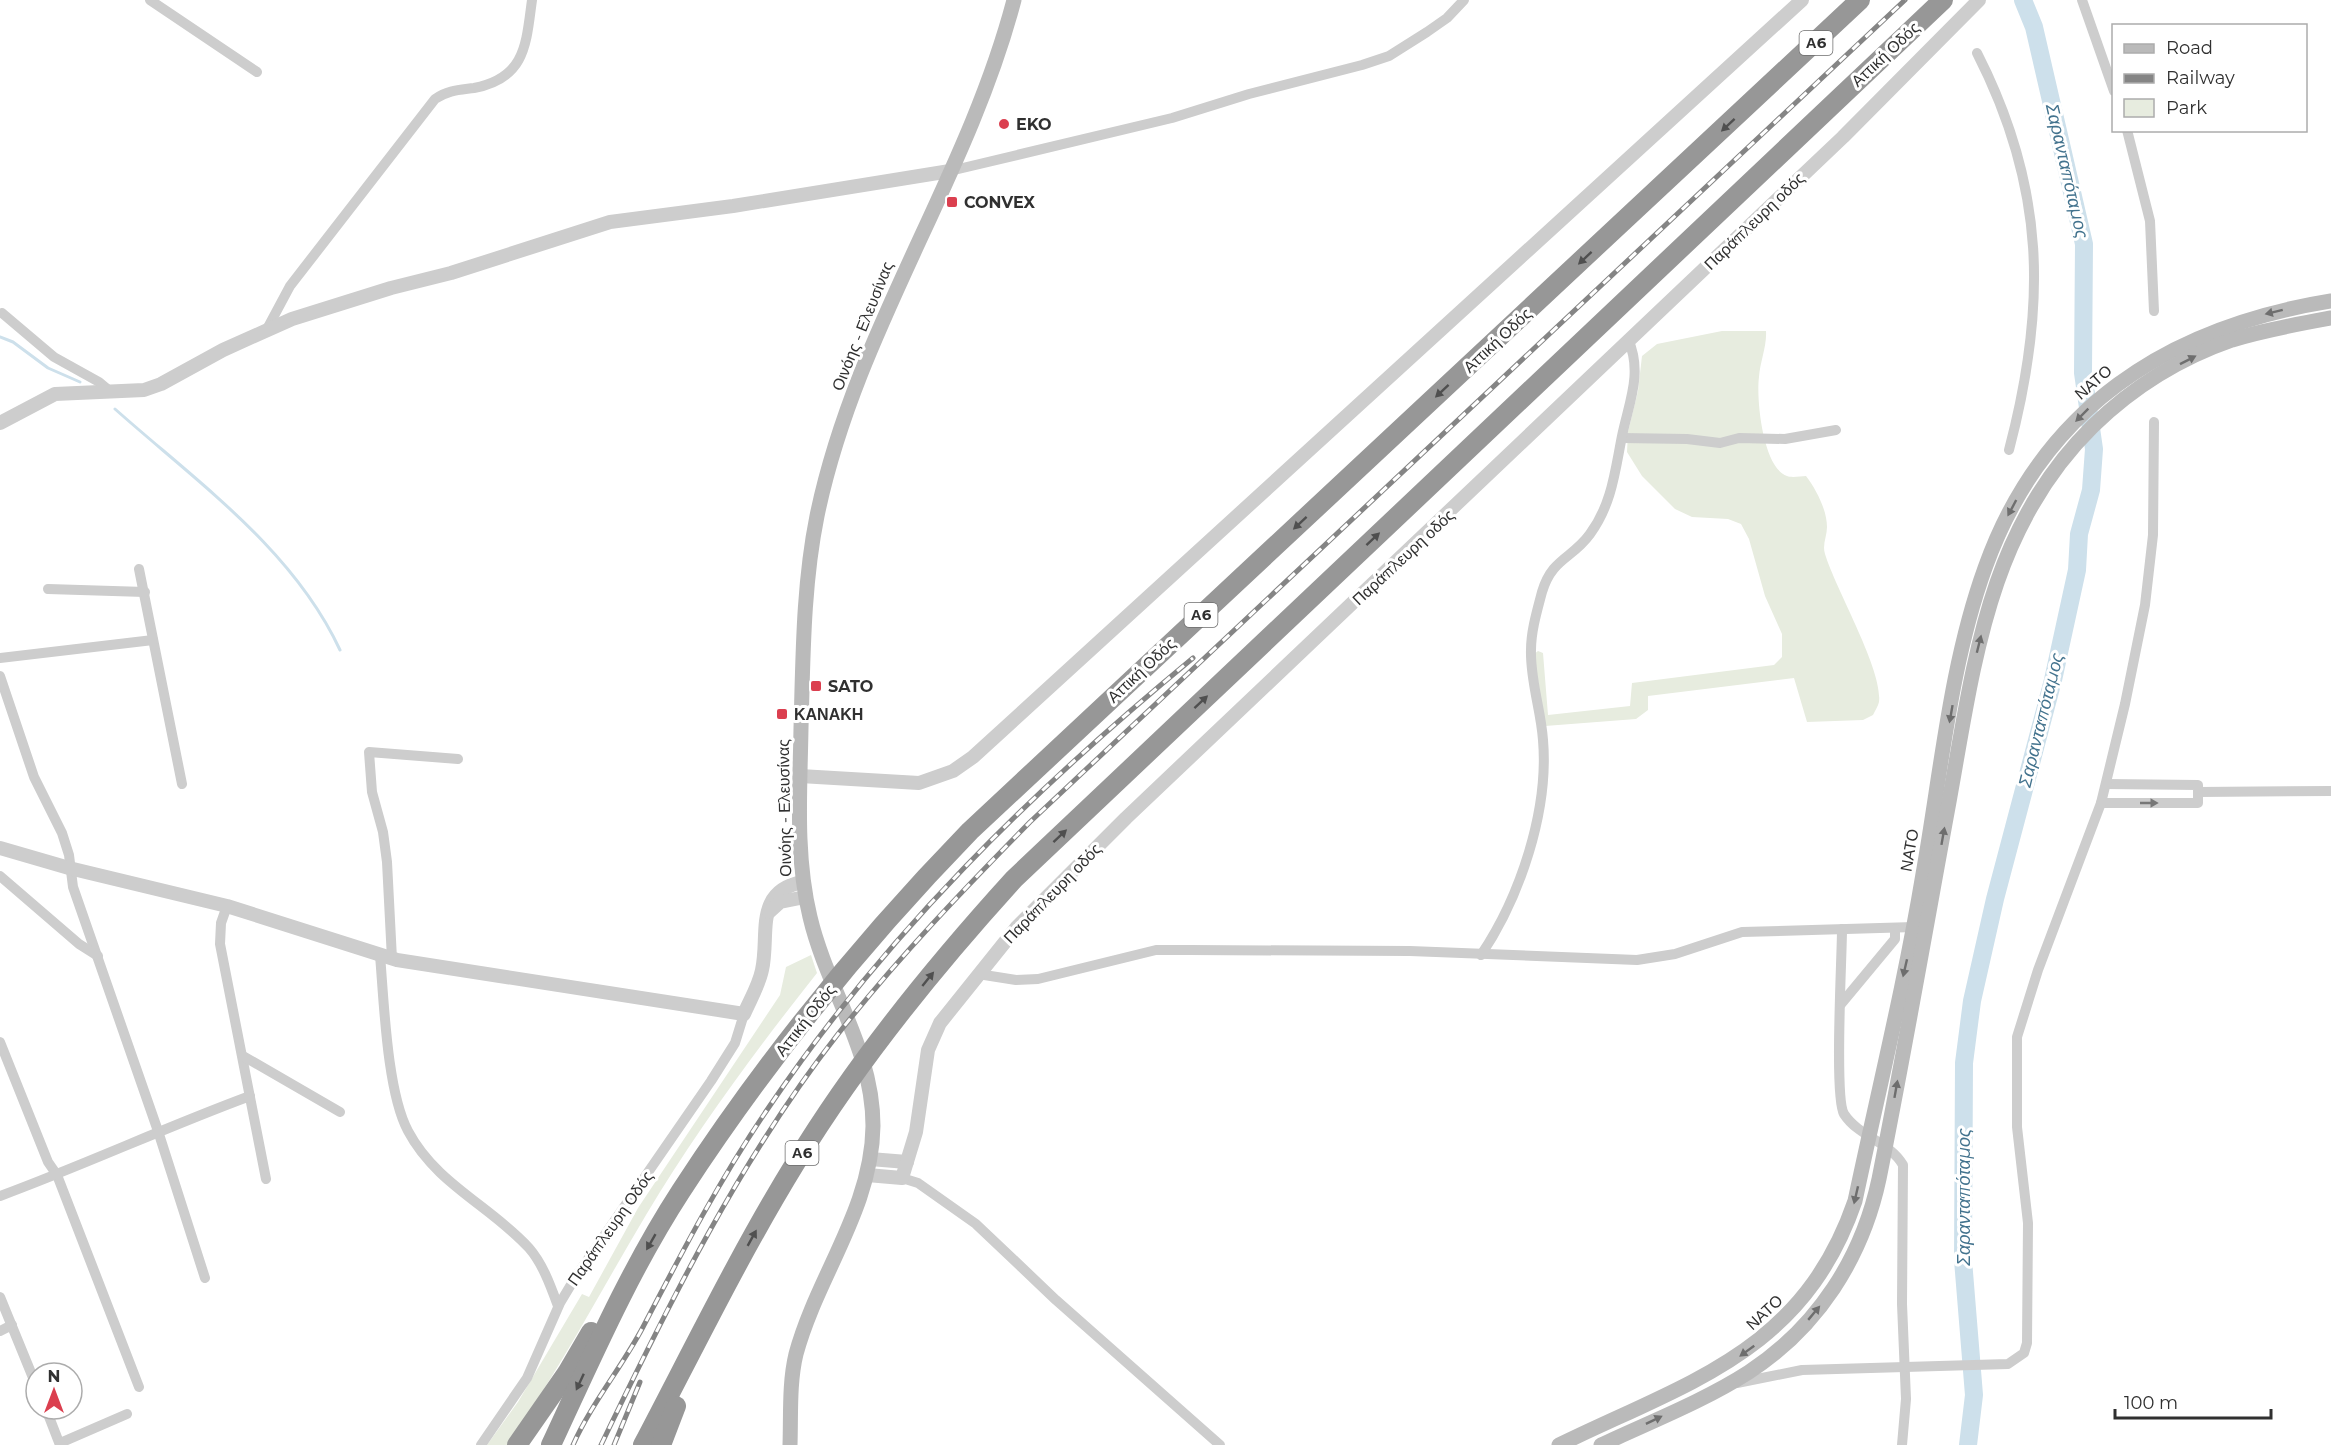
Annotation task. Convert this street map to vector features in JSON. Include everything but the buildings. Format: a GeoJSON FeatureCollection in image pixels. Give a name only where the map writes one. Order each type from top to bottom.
{"type":"FeatureCollection","features":[{"type":"Feature","properties":{"kind":"highway","name":"Αττική Οδός"},"geometry":{"type":"LineString","coordinates":[[551,1445],[614,1311],[681,1191],[782,1048],[926,876],[970,831],[1860,0]]}},
{"type":"Feature","properties":{"kind":"highway","name":"Αττική Οδός"},"geometry":{"type":"LineString","coordinates":[[643,1445],[796,1162],[837,1099],[891,1024],[1014,879],[1942,0]]}},
{"type":"Feature","properties":{"kind":"highway"},"geometry":{"type":"LineString","coordinates":[[661,1445],[672,1413],[701,1355],[725,1290]]}},
{"type":"Feature","properties":{"kind":"highway"},"geometry":{"type":"LineString","coordinates":[[517,1445],[567,1373],[592,1331],[614,1311]]}},
{"type":"Feature","properties":{"kind":"main road","name":"Οινόης - Ελευσίνας"},"geometry":{"type":"LineString","coordinates":[[790,1445],[795,1358],[867,1175],[873,1125],[868,1080],[862,1054],[816,940],[804,890],[800,776],[806,619],[818,515],[833,455],[871,344],[990,78],[1014,0]]}},
{"type":"Feature","properties":{"kind":"main road","name":"ΝΑΤΟ"},"geometry":{"type":"LineString","coordinates":[[1559,1445],[1739,1356],[1780,1324],[1819,1277],[1845,1230],[1855,1201],[1914,927],[1962,650],[1975,600],[1996,540],[2029,477],[2093,426],[2131,383],[2159,356],[2228,324],[2294,306],[2331,301]]}},
{"type":"Feature","properties":{"kind":"main road","name":"ΝΑΤΟ"},"geometry":{"type":"LineString","coordinates":[[2131,383],[2234,340],[2331,318]]}},
{"type":"Feature","properties":{"kind":"main road","name":"ΝΑΤΟ"},"geometry":{"type":"LineString","coordinates":[[1601,1445],[1749,1372],[1794,1337],[1834,1289],[1863,1236],[1873,1207],[1886,1147],[1978,648],[2011,543],[2042,484],[2049,463]]}},
{"type":"Feature","properties":{"kind":"street"},"geometry":{"type":"LineString","coordinates":[[150,0],[257,72]]}},
{"type":"Feature","properties":{"kind":"street"},"geometry":{"type":"LineString","coordinates":[[267,329],[290,286],[435,99],[444,92],[483,86],[511,72],[524,51],[532,0]]}},
{"type":"Feature","properties":{"kind":"street"},"geometry":{"type":"LineString","coordinates":[[0,423],[55,394],[144,390],[161,384],[267,329],[391,288],[451,273],[610,222],[723,208],[950,171],[1172,118],[1249,94],[1362,65],[1389,56],[1427,32],[1447,18],[1464,0]]}},
{"type":"Feature","properties":{"kind":"street"},"geometry":{"type":"LineString","coordinates":[[800,776],[919,783],[953,771],[973,757],[1802,0]]}},
{"type":"Feature","properties":{"kind":"street","name":"Παράπλευρη οδός"},"geometry":{"type":"LineString","coordinates":[[902,1178],[916,1132],[922,1081],[933,1037],[940,1023],[1017,927],[1126,818],[1417,544],[1628,339],[1851,129],[1980,0]]}},
{"type":"Feature","properties":{"kind":"street"},"geometry":{"type":"LineString","coordinates":[[2082,0],[2112,85]]}},
{"type":"Feature","properties":{"kind":"street"},"geometry":{"type":"LineString","coordinates":[[1977,53],[1990,78],[2011,136],[2028,203],[2036,249],[2036,291],[2030,350],[2022,399],[2009,450]]}},
{"type":"Feature","properties":{"kind":"street"},"geometry":{"type":"LineString","coordinates":[[2128,132],[2150,221],[2154,311]]}},
{"type":"Feature","properties":{"kind":"street"},"geometry":{"type":"LineString","coordinates":[[3,313],[54,357],[111,392]]}},
{"type":"Feature","properties":{"kind":"street"},"geometry":{"type":"LineString","coordinates":[[1481,955],[1502,921],[1518,887],[1540,794],[1544,743],[1530,650],[1537,611],[1554,566],[1589,536],[1607,505],[1613,489],[1635,385],[1633,351],[1628,339]]}},
{"type":"Feature","properties":{"kind":"street"},"geometry":{"type":"LineString","coordinates":[[1725,1385],[1802,1370],[1922,1364],[2008,1364],[2024,1353],[2027,1343],[2028,1224],[2017,1127],[2017,1037],[2038,970],[2101,803],[2106,784],[2145,605],[2153,535],[2154,422]]}},
{"type":"Feature","properties":{"kind":"street"},"geometry":{"type":"LineString","coordinates":[[1622,438],[1687,439],[1720,443],[1739,438],[1785,439],[1836,430]]}},
{"type":"Feature","properties":{"kind":"street"},"geometry":{"type":"LineString","coordinates":[[140,569],[182,784]]}},
{"type":"Feature","properties":{"kind":"street"},"geometry":{"type":"LineString","coordinates":[[48,589],[145,592]]}},
{"type":"Feature","properties":{"kind":"street"},"geometry":{"type":"LineString","coordinates":[[0,658],[153,640]]}},
{"type":"Feature","properties":{"kind":"street"},"geometry":{"type":"LineString","coordinates":[[0,676],[34,777],[62,833],[72,888],[98,956],[158,1131],[205,1278]]}},
{"type":"Feature","properties":{"kind":"street"},"geometry":{"type":"LineString","coordinates":[[458,759],[369,752],[372,792],[384,832],[387,862],[386,957],[396,1097],[408,1132],[430,1164],[449,1183],[531,1250],[558,1306]]}},
{"type":"Feature","properties":{"kind":"street"},"geometry":{"type":"LineString","coordinates":[[2106,784],[2198,793]]}},
{"type":"Feature","properties":{"kind":"street"},"geometry":{"type":"LineString","coordinates":[[2101,803],[2198,793],[2331,791]]}},
{"type":"Feature","properties":{"kind":"street"},"geometry":{"type":"LineString","coordinates":[[0,848],[69,868],[227,906],[386,957],[744,1014],[762,971],[764,927],[768,913],[780,902],[804,890]]}},
{"type":"Feature","properties":{"kind":"street"},"geometry":{"type":"LineString","coordinates":[[0,876],[79,944],[98,956]]}},
{"type":"Feature","properties":{"kind":"street"},"geometry":{"type":"LineString","coordinates":[[227,906],[221,923],[220,944],[266,1179]]}},
{"type":"Feature","properties":{"kind":"street"},"geometry":{"type":"LineString","coordinates":[[978,974],[1016,980],[1046,977],[1156,950],[1389,951],[1656,959],[1742,932],[1914,927]]}},
{"type":"Feature","properties":{"kind":"street"},"geometry":{"type":"LineString","coordinates":[[1842,929],[1842,1110],[1848,1120],[1868,1137],[1886,1147],[1903,1165],[1903,1365],[1906,1399],[1902,1445]]}},
{"type":"Feature","properties":{"kind":"street"},"geometry":{"type":"LineString","coordinates":[[1841,1004],[1895,939],[1895,929]]}},
{"type":"Feature","properties":{"kind":"street","name":"Παράπλευρη Οδός"},"geometry":{"type":"LineString","coordinates":[[481,1445],[527,1378],[558,1306],[735,1043],[744,1014]]}},
{"type":"Feature","properties":{"kind":"street"},"geometry":{"type":"LineString","coordinates":[[0,1042],[48,1162],[57,1175],[140,1388]]}},
{"type":"Feature","properties":{"kind":"street"},"geometry":{"type":"LineString","coordinates":[[243,1056],[340,1112]]}},
{"type":"Feature","properties":{"kind":"street"},"geometry":{"type":"LineString","coordinates":[[0,1196],[250,1096]]}},
{"type":"Feature","properties":{"kind":"street"},"geometry":{"type":"LineString","coordinates":[[870,1159],[907,1162]]}},
{"type":"Feature","properties":{"kind":"street"},"geometry":{"type":"LineString","coordinates":[[867,1175],[902,1178],[918,1183],[976,1224],[1056,1300],[1220,1445]]}},
{"type":"Feature","properties":{"kind":"street"},"geometry":{"type":"LineString","coordinates":[[0,1297],[27,1361]]}},
{"type":"Feature","properties":{"kind":"street"},"geometry":{"type":"LineString","coordinates":[[0,1331],[12,1325]]}},
{"type":"Feature","properties":{"kind":"street"},"geometry":{"type":"LineString","coordinates":[[51,1421],[60,1444],[127,1414]]}},
{"type":"Feature","properties":{"kind":"green space"},"geometry":{"type":"Polygon","coordinates":[[[1722,331],[1766,331],[1758,387],[1760,416],[1767,447],[1779,470],[1789,477],[1806,476],[1820,500],[1827,520],[1825,554],[1874,670],[1878,688],[1877,707],[1873,715],[1863,720],[1807,722],[1794,678],[1648,696],[1648,710],[1636,719],[1545,726],[1534,654],[1538,651],[1543,653],[1548,715],[1630,706],[1632,683],[1774,665],[1782,657],[1782,634],[1765,596],[1749,539],[1741,524],[1728,519],[1692,517],[1675,509],[1642,476],[1627,452],[1628,432],[1638,391],[1642,356],[1657,344],[1722,331]]]}},
{"type":"Feature","properties":{"kind":"green space"},"geometry":{"type":"Polygon","coordinates":[[[811,955],[817,973],[706,1121],[646,1215],[562,1360],[526,1417],[507,1445],[487,1445],[518,1402],[582,1294],[589,1297],[638,1208],[780,995],[786,967],[811,955]]]}},
{"type":"Feature","properties":{"kind":"waterway","name":"Σαρανταπόταμος"},"geometry":{"type":"LineString","coordinates":[[1968,1445],[1974,1395],[1963,1260],[1964,1063],[1972,1001],[1995,899],[2053,680],[2077,570],[2079,534],[2091,490],[2094,449],[2083,373],[2084,244],[2034,27],[2023,0]]}},
{"type":"Feature","properties":{"kind":"waterway"},"geometry":{"type":"LineString","coordinates":[[0,337],[13,342],[48,368],[80,382]]}},
{"type":"Feature","properties":{"kind":"waterway"},"geometry":{"type":"LineString","coordinates":[[115,409],[210,491],[270,549],[297,580],[320,614],[340,650]]}},
{"type":"Feature","properties":{"kind":"railway"},"geometry":{"type":"LineString","coordinates":[[601,1445],[680,1285],[738,1181],[803,1081],[860,1006],[907,952],[1030,822],[1905,0]]}},
{"type":"Feature","properties":{"kind":"railway"},"geometry":{"type":"LineString","coordinates":[[573,1445],[635,1342],[687,1243],[735,1160],[814,1044],[862,983],[912,924],[1019,813],[1134,708],[1193,658]]}},
{"type":"Feature","properties":{"kind":"railway"},"geometry":{"type":"LineString","coordinates":[[614,1445],[640,1382]]}},
{"type":"Feature","properties":{"kind":"place","name":"EKO"},"geometry":{"type":"Point","coordinates":[1004,124]}},
{"type":"Feature","properties":{"kind":"place","name":"CONVEX"},"geometry":{"type":"Point","coordinates":[952,202]}},
{"type":"Feature","properties":{"kind":"place","name":"SATO"},"geometry":{"type":"Point","coordinates":[816,686]}},
{"type":"Feature","properties":{"kind":"place","name":"ΚΑΝΑΚΗ"},"geometry":{"type":"Point","coordinates":[782,714]}}]}
